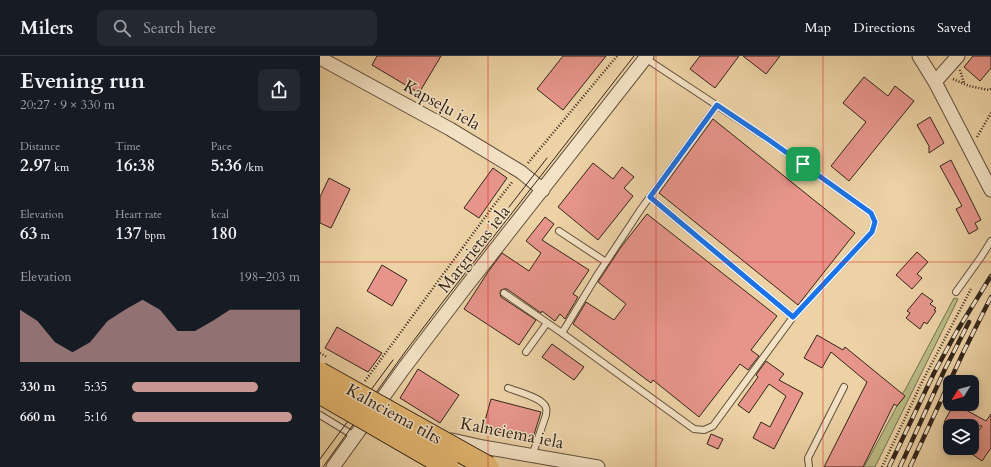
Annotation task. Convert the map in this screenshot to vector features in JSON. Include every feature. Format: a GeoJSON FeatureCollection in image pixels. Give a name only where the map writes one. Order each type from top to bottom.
{"type":"FeatureCollection","features":[{"type":"Feature","properties":{"kind":"main road","name":"Kalnciema tilts"},"geometry":{"type":"LineString","coordinates":[[320,373],[488,467]]}},
{"type":"Feature","properties":{"kind":"main road","name":"Kalnciema tilts"},"geometry":{"type":"LineString","coordinates":[[320,393],[448,467]]}},
{"type":"Feature","properties":{"kind":"street"},"geometry":{"type":"LineString","coordinates":[[919,56],[939,78],[970,149],[991,190]]}},
{"type":"Feature","properties":{"kind":"street"},"geometry":{"type":"LineString","coordinates":[[939,78],[958,56]]}},
{"type":"Feature","properties":{"kind":"street","name":"Margrietas iela"},"geometry":{"type":"LineString","coordinates":[[333,467],[356,437],[404,368],[460,294],[645,57]]}},
{"type":"Feature","properties":{"kind":"street","name":"Kapseļu iela"},"geometry":{"type":"LineString","coordinates":[[320,58],[450,129],[521,172],[542,190]]}},
{"type":"Feature","properties":{"kind":"street","name":"Kalnciema iela"},"geometry":{"type":"LineString","coordinates":[[380,403],[423,432],[451,440],[598,467]]}},
{"type":"Feature","properties":{"kind":"lane"},"geometry":{"type":"LineString","coordinates":[[504,293],[562,333],[694,429],[704,430],[713,426],[793,317],[872,232],[875,222],[871,213],[769,140],[645,57]]}},
{"type":"Feature","properties":{"kind":"lane"},"geometry":{"type":"LineString","coordinates":[[562,333],[606,262],[650,197],[717,105]]}},
{"type":"Feature","properties":{"kind":"lane"},"geometry":{"type":"LineString","coordinates":[[650,197],[793,317]]}},
{"type":"Feature","properties":{"kind":"lane"},"geometry":{"type":"LineString","coordinates":[[559,231],[606,262]]}},
{"type":"Feature","properties":{"kind":"lane"},"geometry":{"type":"LineString","coordinates":[[956,292],[991,241]]}},
{"type":"Feature","properties":{"kind":"lane"},"geometry":{"type":"LineString","coordinates":[[526,352],[547,323]]}},
{"type":"Feature","properties":{"kind":"lane"},"geometry":{"type":"LineString","coordinates":[[808,467],[808,458],[844,387]]}},
{"type":"Feature","properties":{"kind":"lane"},"geometry":{"type":"LineString","coordinates":[[508,388],[538,399],[543,402],[546,408],[546,415],[532,456]]}},
{"type":"Feature","properties":{"kind":"lane"},"geometry":{"type":"LineString","coordinates":[[320,415],[356,437]]}},
{"type":"Feature","properties":{"kind":"lane"},"geometry":{"type":"LineString","coordinates":[[366,422],[443,467]]}},
{"type":"Feature","properties":{"kind":"lane"},"geometry":{"type":"LineString","coordinates":[[414,450],[418,443]]}},
{"type":"Feature","properties":{"kind":"lane"},"geometry":{"type":"LineString","coordinates":[[471,444],[471,467]]}},
{"type":"Feature","properties":{"kind":"path"},"geometry":{"type":"LineString","coordinates":[[362,385],[491,209],[617,56]]}},
{"type":"Feature","properties":{"kind":"path"},"geometry":{"type":"LineString","coordinates":[[939,78],[970,86],[989,90],[991,89]]}},
{"type":"Feature","properties":{"kind":"path"},"geometry":{"type":"LineString","coordinates":[[970,149],[991,113]]}},
{"type":"Feature","properties":{"kind":"path"},"geometry":{"type":"LineString","coordinates":[[882,467],[922,382],[972,287]]}},
{"type":"Feature","properties":{"kind":"green space"},"geometry":{"type":"Polygon","coordinates":[[[954,298],[958,299],[875,467],[864,467],[897,406],[904,397],[902,394],[954,298]]]}},
{"type":"Feature","properties":{"kind":"building"},"geometry":{"type":"Polygon","coordinates":[[[377,56],[441,56],[419,93],[372,65],[377,56]]]}},
{"type":"Feature","properties":{"kind":"building"},"geometry":{"type":"Polygon","coordinates":[[[563,56],[606,56],[563,110],[537,89],[563,56]]]}},
{"type":"Feature","properties":{"kind":"building"},"geometry":{"type":"Polygon","coordinates":[[[700,56],[739,56],[715,88],[690,69],[700,56]]]}},
{"type":"Feature","properties":{"kind":"building"},"geometry":{"type":"Polygon","coordinates":[[[743,56],[780,56],[766,74],[743,56]]]}},
{"type":"Feature","properties":{"kind":"building"},"geometry":{"type":"Polygon","coordinates":[[[973,56],[991,56],[991,68],[980,81],[964,67],[973,56]]]}},
{"type":"Feature","properties":{"kind":"building"},"geometry":{"type":"Polygon","coordinates":[[[864,77],[888,96],[895,86],[914,101],[849,181],[831,166],[866,122],[843,103],[864,77]]]}},
{"type":"Feature","properties":{"kind":"building"},"geometry":{"type":"Polygon","coordinates":[[[930,117],[944,143],[929,153],[929,146],[917,125],[930,117]]]}},
{"type":"Feature","properties":{"kind":"building"},"geometry":{"type":"Polygon","coordinates":[[[713,119],[855,233],[798,305],[659,193],[713,119]]]}},
{"type":"Feature","properties":{"kind":"building"},"geometry":{"type":"Polygon","coordinates":[[[951,160],[981,220],[975,223],[978,229],[969,234],[956,209],[962,206],[940,166],[951,160]]]}},
{"type":"Feature","properties":{"kind":"building"},"geometry":{"type":"Polygon","coordinates":[[[593,163],[613,179],[622,167],[634,177],[624,188],[633,196],[598,240],[558,207],[593,163]]]}},
{"type":"Feature","properties":{"kind":"building"},"geometry":{"type":"Polygon","coordinates":[[[493,168],[507,178],[479,218],[464,208],[493,168]]]}},
{"type":"Feature","properties":{"kind":"building"},"geometry":{"type":"Polygon","coordinates":[[[329,178],[350,189],[331,228],[320,223],[320,197],[329,178]]]}},
{"type":"Feature","properties":{"kind":"building"},"geometry":{"type":"Polygon","coordinates":[[[647,214],[777,316],[751,350],[759,356],[748,370],[740,364],[699,417],[653,380],[651,383],[573,324],[586,302],[614,320],[626,304],[598,282],[621,247],[647,214]]]}},
{"type":"Feature","properties":{"kind":"building"},"geometry":{"type":"Polygon","coordinates":[[[545,217],[554,224],[542,240],[589,270],[573,294],[578,297],[565,319],[560,314],[555,321],[507,289],[501,290],[501,297],[536,320],[519,345],[464,309],[502,253],[529,271],[541,253],[526,241],[545,217]]]}},
{"type":"Feature","properties":{"kind":"building"},"geometry":{"type":"Polygon","coordinates":[[[917,252],[928,262],[917,274],[922,278],[912,289],[896,275],[917,252]]]}},
{"type":"Feature","properties":{"kind":"building"},"geometry":{"type":"Polygon","coordinates":[[[382,265],[407,280],[392,306],[367,291],[382,265]]]}},
{"type":"Feature","properties":{"kind":"building"},"geometry":{"type":"Polygon","coordinates":[[[922,293],[933,301],[930,304],[936,308],[934,310],[936,311],[927,324],[924,322],[920,329],[906,318],[910,313],[907,311],[922,293]]]}},
{"type":"Feature","properties":{"kind":"building"},"geometry":{"type":"Polygon","coordinates":[[[337,327],[382,353],[368,372],[325,348],[337,327]]]}},
{"type":"Feature","properties":{"kind":"building"},"geometry":{"type":"Polygon","coordinates":[[[817,335],[843,350],[845,347],[905,396],[897,406],[894,404],[863,467],[824,467],[867,382],[831,352],[822,368],[804,358],[817,335]]]}},
{"type":"Feature","properties":{"kind":"building"},"geometry":{"type":"Polygon","coordinates":[[[552,344],[584,367],[574,380],[542,357],[552,344]]]}},
{"type":"Feature","properties":{"kind":"building"},"geometry":{"type":"Polygon","coordinates":[[[766,361],[784,374],[779,380],[803,393],[774,449],[753,438],[761,422],[770,427],[786,396],[769,384],[749,413],[738,405],[758,377],[756,375],[766,361]]]}},
{"type":"Feature","properties":{"kind":"building"},"geometry":{"type":"Polygon","coordinates":[[[418,369],[459,395],[440,423],[400,398],[418,369]]]}},
{"type":"Feature","properties":{"kind":"building"},"geometry":{"type":"Polygon","coordinates":[[[491,399],[541,412],[532,441],[483,428],[491,399]]]}},
{"type":"Feature","properties":{"kind":"building"},"geometry":{"type":"Polygon","coordinates":[[[950,411],[968,411],[986,421],[991,414],[991,448],[982,461],[973,455],[979,455],[979,430],[982,426],[979,426],[979,419],[946,419],[950,411]]]}},
{"type":"Feature","properties":{"kind":"building"},"geometry":{"type":"Polygon","coordinates":[[[711,434],[723,439],[718,449],[707,444],[711,434]]]}},
{"type":"Feature","properties":{"kind":"tram line"},"geometry":{"type":"LineString","coordinates":[[323,467],[442,303],[634,56]]}},
{"type":"Feature","properties":{"kind":"tram line"},"geometry":{"type":"LineString","coordinates":[[509,207],[547,158]]}},
{"type":"Feature","properties":{"kind":"tram line"},"geometry":{"type":"LineString","coordinates":[[320,459],[393,360]]}},
{"type":"Feature","properties":{"kind":"railway"},"geometry":{"type":"LineString","coordinates":[[889,467],[934,373],[957,331],[991,276]]}},
{"type":"Feature","properties":{"kind":"railway"},"geometry":{"type":"LineString","coordinates":[[910,467],[991,297]]}},
{"type":"Feature","properties":{"kind":"railway"},"geometry":{"type":"LineString","coordinates":[[900,467],[945,369],[969,322]]}},
{"type":"Feature","properties":{"kind":"route"},"geometry":{"type":"LineString","coordinates":[[717,105],[803,164],[871,213],[875,222],[872,232],[793,317],[650,197],[717,105]]}}]}
